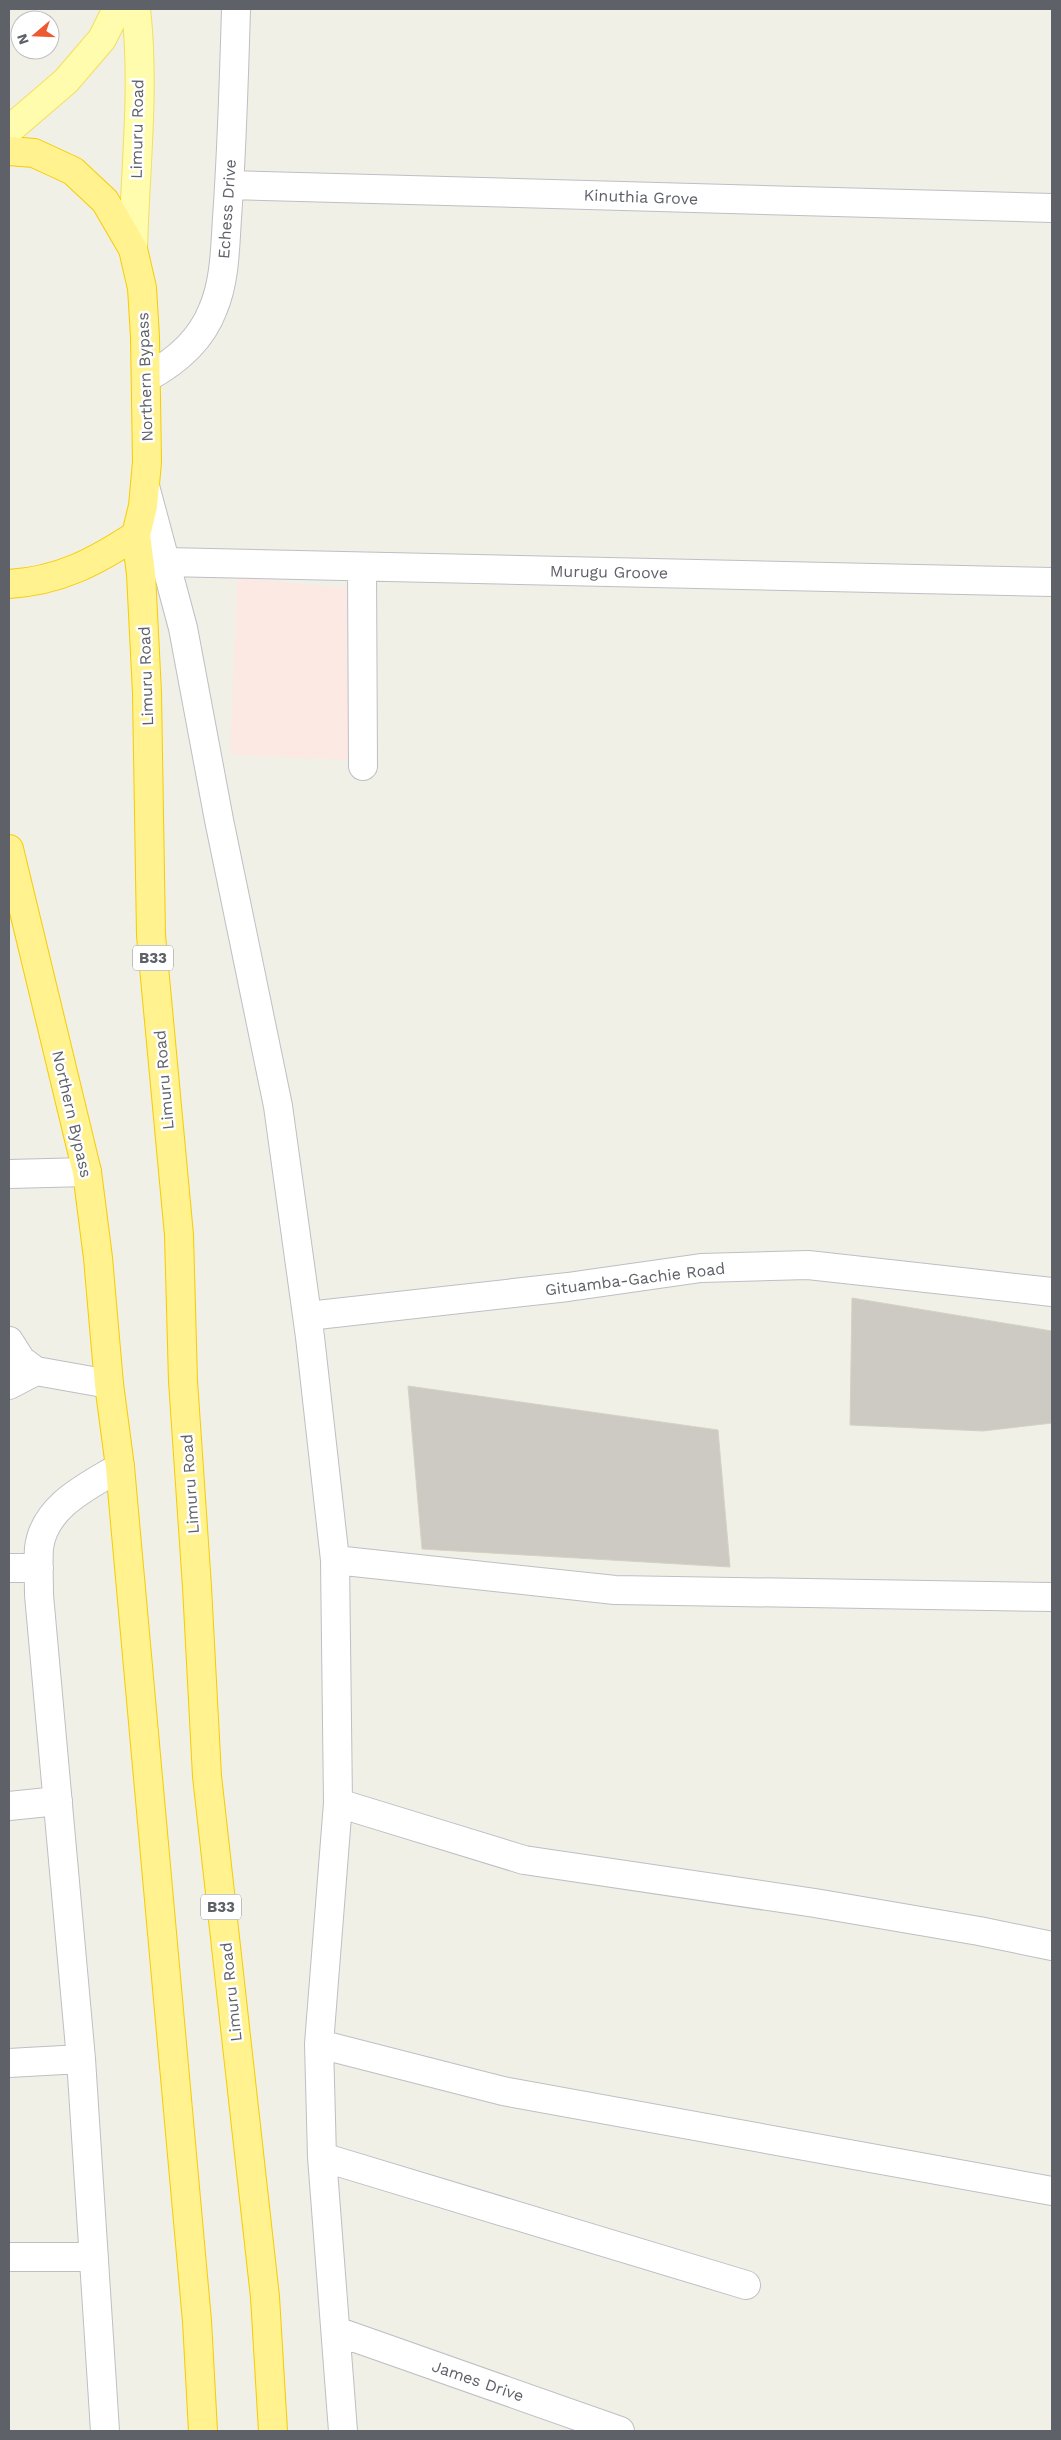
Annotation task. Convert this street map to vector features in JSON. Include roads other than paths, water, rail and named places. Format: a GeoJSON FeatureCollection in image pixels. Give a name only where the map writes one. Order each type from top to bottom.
{"type":"FeatureCollection","features":[{"type":"Feature","properties":{"kind":"highway","name":"Northern Bypass"},"geometry":{"type":"LineString","coordinates":[[9,151],[34,153],[74,171],[105,201],[133,249],[142,288],[147,462],[143,506],[136,535]]}},
{"type":"Feature","properties":{"kind":"highway"},"geometry":{"type":"LineString","coordinates":[[9,584],[25,583],[71,572],[99,559],[136,535]]}},
{"type":"Feature","properties":{"kind":"highway","name":"Limuru Road"},"geometry":{"type":"LineString","coordinates":[[136,535],[141,574],[147,693],[151,935],[179,1235],[183,1381],[207,1776],[265,2297],[273,2431]]}},
{"type":"Feature","properties":{"kind":"highway","name":"Northern Bypass"},"geometry":{"type":"LineString","coordinates":[[9,849],[87,1172],[98,1258],[109,1384]]}},
{"type":"Feature","properties":{"kind":"highway"},"geometry":{"type":"LineString","coordinates":[[109,1384],[120,1467],[196,2321],[203,2431]]}},
{"type":"Feature","properties":{"kind":"main road"},"geometry":{"type":"LineString","coordinates":[[13,121],[66,81],[102,39],[117,9]]}},
{"type":"Feature","properties":{"kind":"main road","name":"Limuru Road"},"geometry":{"type":"LineString","coordinates":[[133,249],[138,120],[138,33],[136,9]]}},
{"type":"Feature","properties":{"kind":"street","name":"Echess Drive"},"geometry":{"type":"LineString","coordinates":[[146,378],[168,366],[195,342],[214,308],[223,267],[230,185],[236,9]]}},
{"type":"Feature","properties":{"kind":"street","name":"Kinuthia Grove"},"geometry":{"type":"LineString","coordinates":[[230,185],[1052,208]]}},
{"type":"Feature","properties":{"kind":"street"},"geometry":{"type":"LineString","coordinates":[[145,486],[183,628],[219,820],[278,1106],[308,1316],[335,1560],[338,1803],[319,2044],[322,2157],[343,2431]]}},
{"type":"Feature","properties":{"kind":"street","name":"Murugu Groove"},"geometry":{"type":"LineString","coordinates":[[166,562],[1052,582]]}},
{"type":"Feature","properties":{"kind":"street"},"geometry":{"type":"LineString","coordinates":[[362,567],[363,766]]}},
{"type":"Feature","properties":{"kind":"street"},"geometry":{"type":"LineString","coordinates":[[9,1174],[87,1172]]}},
{"type":"Feature","properties":{"kind":"street","name":"Gituamba-Gachie Road"},"geometry":{"type":"LineString","coordinates":[[308,1316],[568,1287],[701,1268],[808,1265],[1052,1292]]}},
{"type":"Feature","properties":{"kind":"street"},"geometry":{"type":"LineString","coordinates":[[9,1340],[21,1360],[36,1371],[109,1384]]}},
{"type":"Feature","properties":{"kind":"street"},"geometry":{"type":"LineString","coordinates":[[9,1385],[36,1371]]}},
{"type":"Feature","properties":{"kind":"street"},"geometry":{"type":"LineString","coordinates":[[105,2431],[81,2059],[39,1595],[39,1547],[48,1520],[76,1493],[120,1467]]}},
{"type":"Feature","properties":{"kind":"street"},"geometry":{"type":"LineString","coordinates":[[335,1560],[615,1590],[1052,1597]]}},
{"type":"Feature","properties":{"kind":"street"},"geometry":{"type":"LineString","coordinates":[[9,1568],[39,1568]]}},
{"type":"Feature","properties":{"kind":"street"},"geometry":{"type":"LineString","coordinates":[[9,1806],[58,1801]]}},
{"type":"Feature","properties":{"kind":"street"},"geometry":{"type":"LineString","coordinates":[[338,1803],[524,1860],[815,1903],[978,1930],[1052,1946]]}},
{"type":"Feature","properties":{"kind":"street"},"geometry":{"type":"LineString","coordinates":[[319,2044],[504,2091],[1052,2190]]}},
{"type":"Feature","properties":{"kind":"street"},"geometry":{"type":"LineString","coordinates":[[9,2064],[81,2059]]}},
{"type":"Feature","properties":{"kind":"street"},"geometry":{"type":"LineString","coordinates":[[322,2157],[746,2285]]}},
{"type":"Feature","properties":{"kind":"street"},"geometry":{"type":"LineString","coordinates":[[9,2257],[94,2257]]}},
{"type":"Feature","properties":{"kind":"street","name":"James Drive"},"geometry":{"type":"LineString","coordinates":[[336,2331],[620,2431]]}}]}
